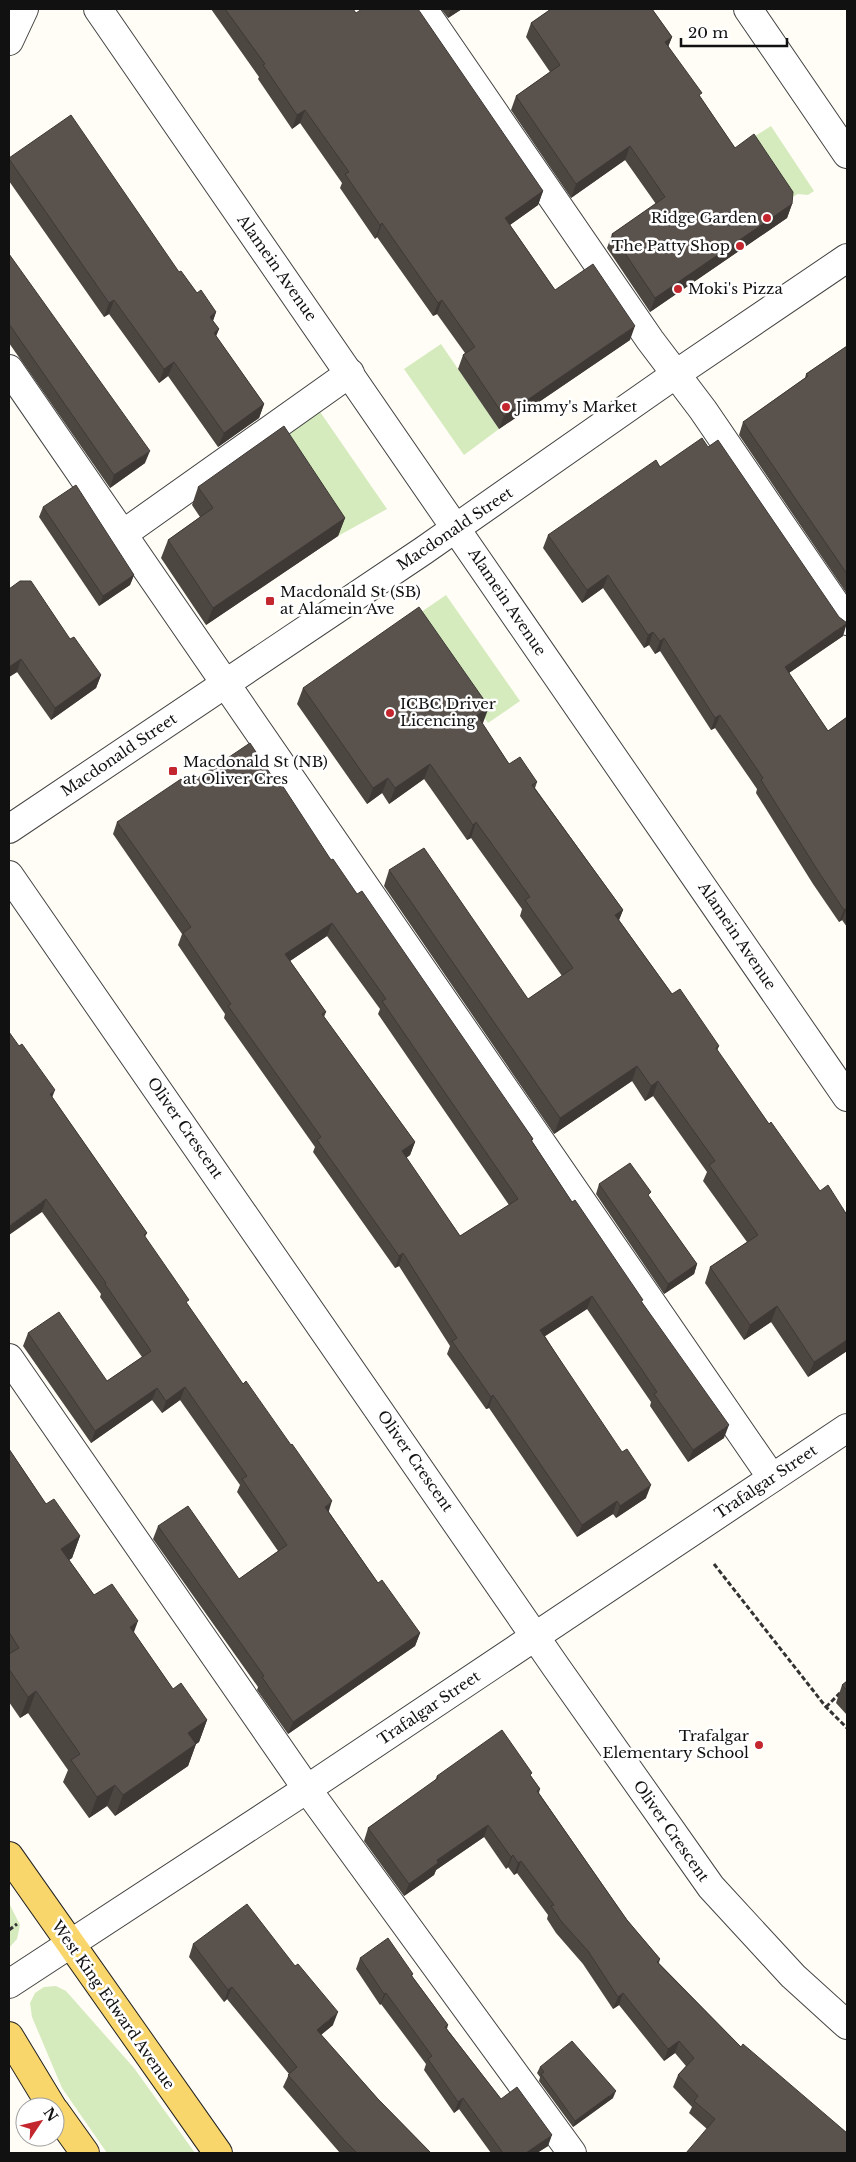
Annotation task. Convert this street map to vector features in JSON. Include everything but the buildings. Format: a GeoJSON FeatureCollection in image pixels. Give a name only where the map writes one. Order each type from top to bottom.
{"type":"FeatureCollection","features":[{"type":"Feature","properties":{"kind":"main road","name":"West King Edward Avenue"},"geometry":{"type":"LineString","coordinates":[[9,1856],[69,1944],[218,2153]]}},
{"type":"Feature","properties":{"kind":"main road"},"geometry":{"type":"LineString","coordinates":[[9,2036],[46,2097]]}},
{"type":"Feature","properties":{"kind":"main road"},"geometry":{"type":"LineString","coordinates":[[65,2125],[85,2153]]}},
{"type":"Feature","properties":{"kind":"street"},"geometry":{"type":"LineString","coordinates":[[9,41],[24,9]]}},
{"type":"Feature","properties":{"kind":"street","name":"Alamein Avenue"},"geometry":{"type":"LineString","coordinates":[[98,9],[847,1097]]}},
{"type":"Feature","properties":{"kind":"street"},"geometry":{"type":"LineString","coordinates":[[423,9],[676,374],[703,410],[847,621]]}},
{"type":"Feature","properties":{"kind":"street"},"geometry":{"type":"LineString","coordinates":[[748,9],[847,154]]}},
{"type":"Feature","properties":{"kind":"street","name":"Macdonald Street"},"geometry":{"type":"LineString","coordinates":[[9,829],[457,528],[676,374],[847,258]]}},
{"type":"Feature","properties":{"kind":"street"},"geometry":{"type":"LineString","coordinates":[[9,369],[772,1478]]}},
{"type":"Feature","properties":{"kind":"street"},"geometry":{"type":"LineString","coordinates":[[123,534],[350,373]]}},
{"type":"Feature","properties":{"kind":"street","name":"Oliver Crescent"},"geometry":{"type":"LineString","coordinates":[[9,875],[535,1637],[711,1888],[793,1976],[847,2026]]}},
{"type":"Feature","properties":{"kind":"street"},"geometry":{"type":"LineString","coordinates":[[9,1358],[307,1790],[572,2153]]}},
{"type":"Feature","properties":{"kind":"street","name":"Trafalgar Street"},"geometry":{"type":"LineString","coordinates":[[9,1984],[307,1790],[847,1428]]}},
{"type":"Feature","properties":{"kind":"path"},"geometry":{"type":"LineString","coordinates":[[714,1564],[826,1707],[847,1728]]}},
{"type":"Feature","properties":{"kind":"path"},"geometry":{"type":"LineString","coordinates":[[826,1707],[847,1686]]}},
{"type":"Feature","properties":{"kind":"path"},"geometry":{"type":"LineString","coordinates":[[9,1930],[20,1925]]}},
{"type":"Feature","properties":{"kind":"green space"},"geometry":{"type":"Polygon","coordinates":[[[771,126],[814,191],[808,195],[798,194],[785,201],[755,136],[771,126]]]}},
{"type":"Feature","properties":{"kind":"green space"},"geometry":{"type":"Polygon","coordinates":[[[441,344],[499,429],[464,455],[404,369],[441,344]]]}},
{"type":"Feature","properties":{"kind":"green space"},"geometry":{"type":"Polygon","coordinates":[[[316,406],[387,509],[338,536],[271,434],[316,406]]]}},
{"type":"Feature","properties":{"kind":"green space"},"geometry":{"type":"Polygon","coordinates":[[[446,595],[520,701],[488,723],[414,617],[446,595]]]}},
{"type":"Feature","properties":{"kind":"green space"},"geometry":{"type":"Polygon","coordinates":[[[9,1903],[20,1925],[17,1939],[9,1948],[9,1903]]]}},
{"type":"Feature","properties":{"kind":"green space"},"geometry":{"type":"Polygon","coordinates":[[[56,1986],[66,1991],[134,2068],[195,2153],[107,2153],[62,2088],[32,2017],[30,2003],[35,1993],[44,1987],[56,1986]]]}},
{"type":"Feature","properties":{"kind":"place","name":"Ridge Garden"},"geometry":{"type":"Point","coordinates":[767,218]}},
{"type":"Feature","properties":{"kind":"place","name":"The Patty Shop"},"geometry":{"type":"Point","coordinates":[740,246]}},
{"type":"Feature","properties":{"kind":"place","name":"Moki's Pizza"},"geometry":{"type":"Point","coordinates":[678,289]}},
{"type":"Feature","properties":{"kind":"place","name":"Jimmy's Market"},"geometry":{"type":"Point","coordinates":[506,407]}},
{"type":"Feature","properties":{"kind":"place","name":"Macdonald St (SB) at Alamein Ave"},"geometry":{"type":"Point","coordinates":[270,601]}},
{"type":"Feature","properties":{"kind":"place","name":"ICBC Driver Licencing"},"geometry":{"type":"Point","coordinates":[390,713]}},
{"type":"Feature","properties":{"kind":"place","name":"Macdonald St (NB) at Oliver Cres"},"geometry":{"type":"Point","coordinates":[173,771]}},
{"type":"Feature","properties":{"kind":"place","name":"Trafalgar Elementary School"},"geometry":{"type":"Point","coordinates":[759,1745]}}]}
